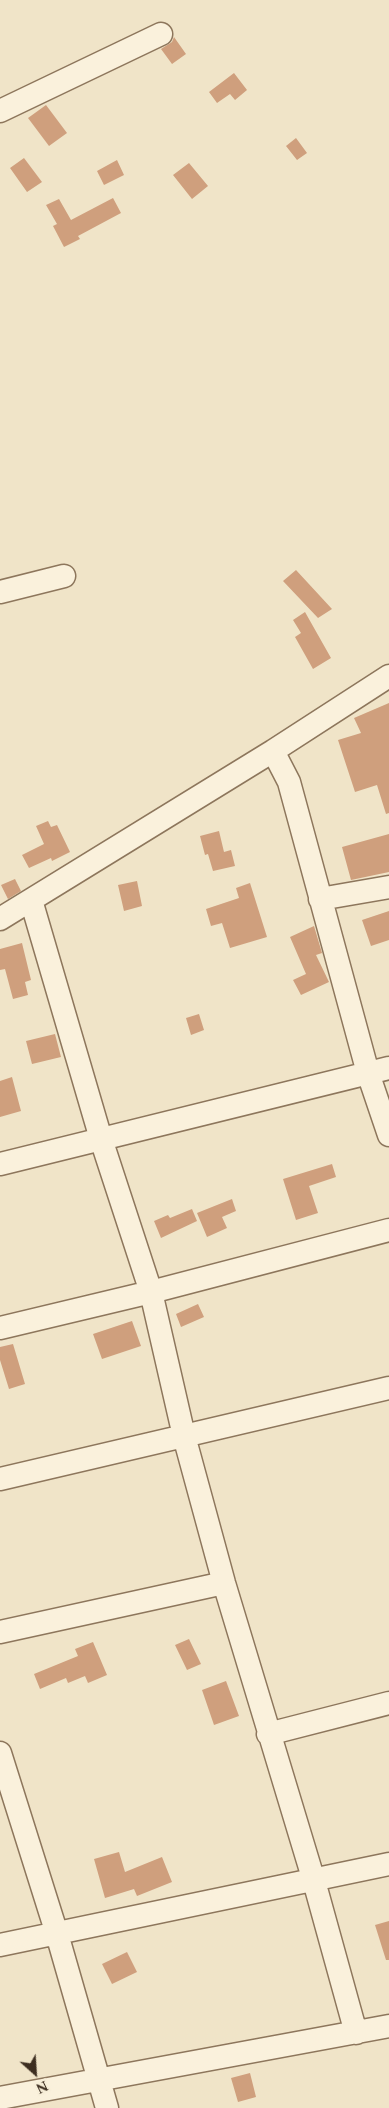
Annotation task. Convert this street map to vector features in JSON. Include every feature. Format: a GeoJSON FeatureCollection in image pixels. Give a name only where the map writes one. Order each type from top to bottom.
{"type":"FeatureCollection","features":[{"type":"Feature","properties":{"kind":"street"},"geometry":{"type":"LineString","coordinates":[[0,111],[161,34]]}},
{"type":"Feature","properties":{"kind":"street"},"geometry":{"type":"LineString","coordinates":[[0,592],[64,576]]}},
{"type":"Feature","properties":{"kind":"street"},"geometry":{"type":"LineString","coordinates":[[0,919],[389,676]]}},
{"type":"Feature","properties":{"kind":"street"},"geometry":{"type":"LineString","coordinates":[[273,750],[289,782],[320,899],[378,1071],[389,1135]]}},
{"type":"Feature","properties":{"kind":"street"},"geometry":{"type":"LineString","coordinates":[[320,899],[389,887]]}},
{"type":"Feature","properties":{"kind":"street"},"geometry":{"type":"LineString","coordinates":[[31,900],[101,1139],[151,1292],[184,1436],[224,1582],[268,1734],[314,1881],[356,2033]]}},
{"type":"Feature","properties":{"kind":"street"},"geometry":{"type":"LineString","coordinates":[[0,1164],[378,1071]]}},
{"type":"Feature","properties":{"kind":"street"},"geometry":{"type":"LineString","coordinates":[[0,1328],[151,1292],[389,1230]]}},
{"type":"Feature","properties":{"kind":"street"},"geometry":{"type":"LineString","coordinates":[[0,1479],[389,1388]]}},
{"type":"Feature","properties":{"kind":"street"},"geometry":{"type":"LineString","coordinates":[[0,1632],[224,1582]]}},
{"type":"Feature","properties":{"kind":"street"},"geometry":{"type":"LineString","coordinates":[[268,1734],[389,1703]]}},
{"type":"Feature","properties":{"kind":"street"},"geometry":{"type":"LineString","coordinates":[[0,1753],[6,1789],[57,1934],[107,2108]]}},
{"type":"Feature","properties":{"kind":"street"},"geometry":{"type":"LineString","coordinates":[[0,1945],[389,1864]]}},
{"type":"Feature","properties":{"kind":"street"},"geometry":{"type":"LineString","coordinates":[[0,2098],[99,2078],[389,2026]]}},
{"type":"Feature","properties":{"kind":"building"},"geometry":{"type":"Polygon","coordinates":[[[174,37],[186,54],[172,64],[161,49],[172,42],[174,37]]]}},
{"type":"Feature","properties":{"kind":"building"},"geometry":{"type":"Polygon","coordinates":[[[234,73],[247,90],[235,100],[230,94],[217,103],[209,92],[234,73]]]}},
{"type":"Feature","properties":{"kind":"building"},"geometry":{"type":"Polygon","coordinates":[[[46,105],[67,133],[49,146],[28,118],[46,105]]]}},
{"type":"Feature","properties":{"kind":"building"},"geometry":{"type":"Polygon","coordinates":[[[296,138],[307,153],[297,160],[286,146],[296,138]]]}},
{"type":"Feature","properties":{"kind":"building"},"geometry":{"type":"Polygon","coordinates":[[[24,158],[42,182],[27,192],[10,168],[24,158]]]}},
{"type":"Feature","properties":{"kind":"building"},"geometry":{"type":"Polygon","coordinates":[[[117,160],[124,175],[104,185],[97,171],[117,160]]]}},
{"type":"Feature","properties":{"kind":"building"},"geometry":{"type":"Polygon","coordinates":[[[189,163],[208,186],[192,199],[173,175],[189,163]]]}},
{"type":"Feature","properties":{"kind":"building"},"geometry":{"type":"Polygon","coordinates":[[[113,198],[121,213],[78,236],[80,239],[64,247],[53,226],[57,224],[46,205],[59,199],[71,220],[113,198]]]}},
{"type":"Feature","properties":{"kind":"building"},"geometry":{"type":"Polygon","coordinates":[[[296,570],[332,609],[318,618],[283,581],[296,570]]]}},
{"type":"Feature","properties":{"kind":"building"},"geometry":{"type":"Polygon","coordinates":[[[305,612],[331,658],[313,669],[295,637],[301,633],[293,620],[305,612]]]}},
{"type":"Feature","properties":{"kind":"building"},"geometry":{"type":"Polygon","coordinates":[[[389,703],[389,813],[386,814],[377,785],[355,792],[338,740],[361,733],[354,718],[389,703]]]}},
{"type":"Feature","properties":{"kind":"building"},"geometry":{"type":"Polygon","coordinates":[[[48,821],[51,827],[57,825],[70,852],[52,861],[51,858],[29,868],[22,855],[44,844],[36,826],[48,821]]]}},
{"type":"Feature","properties":{"kind":"building"},"geometry":{"type":"Polygon","coordinates":[[[219,831],[224,852],[231,850],[235,866],[213,871],[208,854],[205,855],[200,836],[219,831]]]}},
{"type":"Feature","properties":{"kind":"building"},"geometry":{"type":"Polygon","coordinates":[[[389,834],[389,872],[351,880],[342,847],[389,834]]]}},
{"type":"Feature","properties":{"kind":"building"},"geometry":{"type":"Polygon","coordinates":[[[15,879],[21,891],[8,899],[1,885],[15,879]]]}},
{"type":"Feature","properties":{"kind":"building"},"geometry":{"type":"Polygon","coordinates":[[[137,881],[142,906],[124,911],[118,885],[137,881]]]}},
{"type":"Feature","properties":{"kind":"building"},"geometry":{"type":"Polygon","coordinates":[[[250,883],[267,937],[230,948],[222,923],[211,926],[206,909],[239,898],[236,888],[250,883]]]}},
{"type":"Feature","properties":{"kind":"building"},"geometry":{"type":"Polygon","coordinates":[[[389,911],[389,940],[371,946],[362,920],[389,911]]]}},
{"type":"Feature","properties":{"kind":"building"},"geometry":{"type":"Polygon","coordinates":[[[314,926],[322,953],[316,955],[329,982],[301,995],[293,980],[306,974],[290,937],[314,926]]]}},
{"type":"Feature","properties":{"kind":"building"},"geometry":{"type":"Polygon","coordinates":[[[22,943],[31,980],[25,982],[28,995],[13,999],[5,969],[0,970],[0,949],[22,943]]]}},
{"type":"Feature","properties":{"kind":"building"},"geometry":{"type":"Polygon","coordinates":[[[199,1014],[204,1030],[191,1035],[186,1018],[199,1014]]]}},
{"type":"Feature","properties":{"kind":"building"},"geometry":{"type":"Polygon","coordinates":[[[55,1034],[61,1057],[32,1064],[26,1041],[55,1034]]]}},
{"type":"Feature","properties":{"kind":"building"},"geometry":{"type":"Polygon","coordinates":[[[12,1077],[21,1111],[0,1117],[0,1081],[12,1077]]]}},
{"type":"Feature","properties":{"kind":"building"},"geometry":{"type":"Polygon","coordinates":[[[332,1164],[336,1177],[309,1186],[318,1213],[296,1220],[283,1179],[332,1164]]]}},
{"type":"Feature","properties":{"kind":"building"},"geometry":{"type":"Polygon","coordinates":[[[232,1199],[236,1211],[222,1217],[227,1228],[207,1237],[197,1213],[232,1199]]]}},
{"type":"Feature","properties":{"kind":"building"},"geometry":{"type":"Polygon","coordinates":[[[192,1209],[197,1221],[161,1238],[154,1221],[168,1215],[170,1218],[192,1209]]]}},
{"type":"Feature","properties":{"kind":"building"},"geometry":{"type":"Polygon","coordinates":[[[198,1304],[204,1317],[181,1327],[176,1314],[198,1304]]]}},
{"type":"Feature","properties":{"kind":"building"},"geometry":{"type":"Polygon","coordinates":[[[132,1321],[141,1346],[102,1359],[93,1334],[132,1321]]]}},
{"type":"Feature","properties":{"kind":"building"},"geometry":{"type":"Polygon","coordinates":[[[13,1344],[25,1384],[9,1389],[0,1360],[0,1347],[13,1344]]]}},
{"type":"Feature","properties":{"kind":"building"},"geometry":{"type":"Polygon","coordinates":[[[189,1639],[201,1664],[187,1670],[175,1645],[189,1639]]]}},
{"type":"Feature","properties":{"kind":"building"},"geometry":{"type":"Polygon","coordinates":[[[93,1642],[107,1675],[88,1683],[85,1676],[68,1683],[66,1678],[40,1689],[34,1674],[78,1656],[75,1649],[93,1642]]]}},
{"type":"Feature","properties":{"kind":"building"},"geometry":{"type":"Polygon","coordinates":[[[226,1681],[239,1716],[214,1725],[202,1690],[226,1681]]]}},
{"type":"Feature","properties":{"kind":"building"},"geometry":{"type":"Polygon","coordinates":[[[119,1852],[125,1872],[162,1857],[172,1882],[137,1896],[134,1889],[105,1898],[94,1859],[119,1852]]]}},
{"type":"Feature","properties":{"kind":"building"},"geometry":{"type":"Polygon","coordinates":[[[389,1921],[389,1960],[386,1960],[375,1925],[389,1921]]]}},
{"type":"Feature","properties":{"kind":"building"},"geometry":{"type":"Polygon","coordinates":[[[127,1952],[137,1972],[112,1984],[102,1964],[127,1952]]]}},
{"type":"Feature","properties":{"kind":"building"},"geometry":{"type":"Polygon","coordinates":[[[250,2073],[256,2097],[238,2102],[231,2078],[250,2073]]]}}]}
